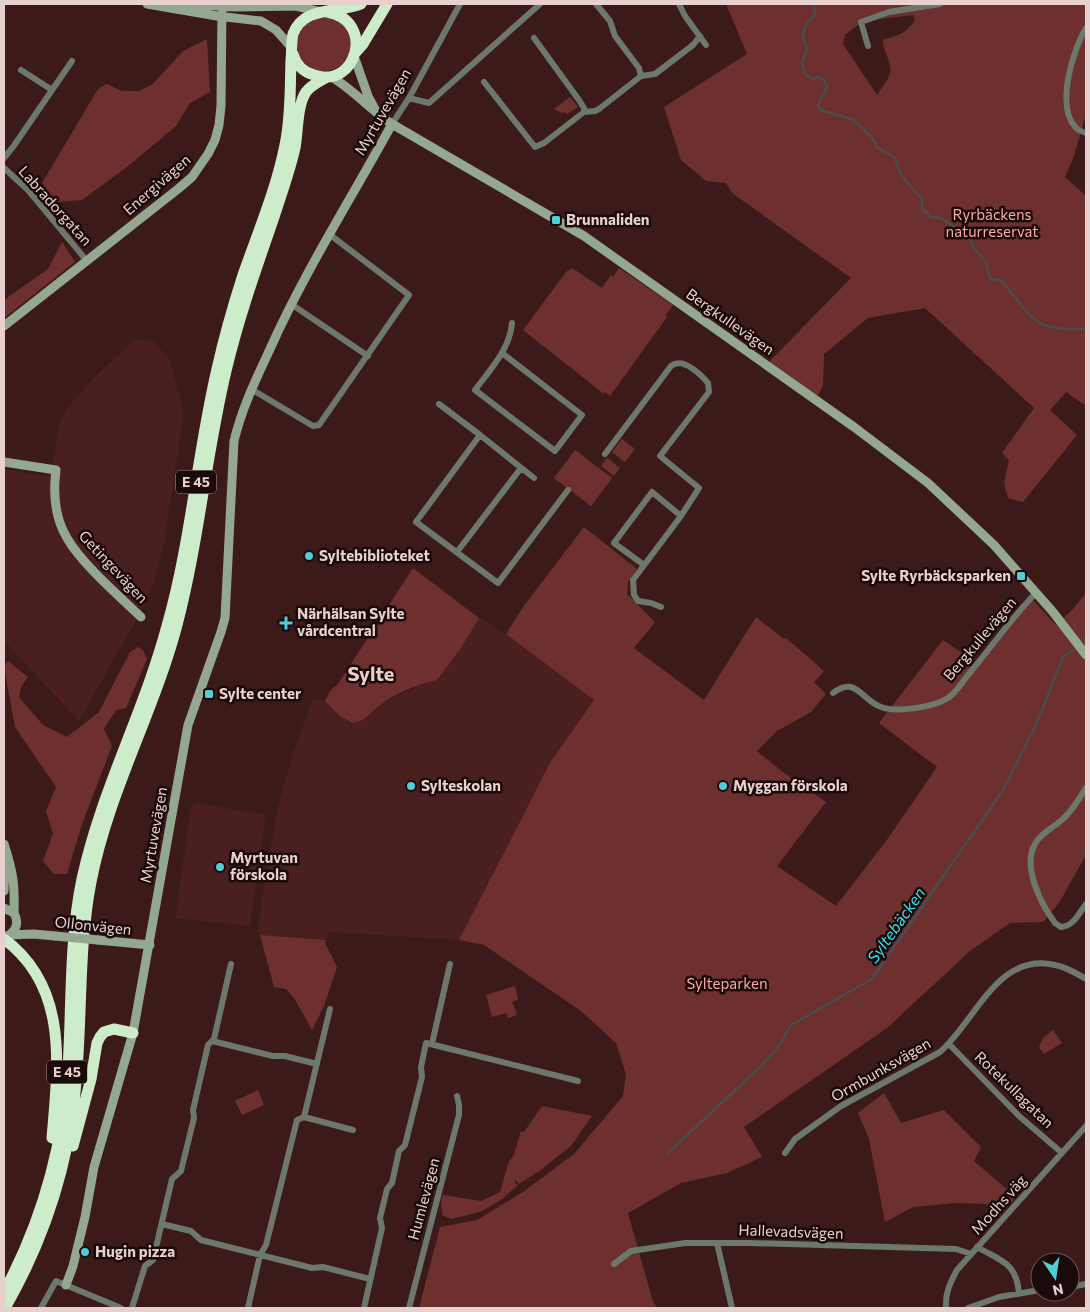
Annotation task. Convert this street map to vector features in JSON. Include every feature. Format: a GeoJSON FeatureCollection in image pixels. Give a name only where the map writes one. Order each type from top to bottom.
{"type":"FeatureCollection","features":[{"type":"Feature","properties":{"kind":"highway","name":"E 45"},"geometry":{"type":"LineString","coordinates":[[5,1308],[31,1258],[51,1206],[68,1068],[72,960],[82,880],[98,818],[157,660],[177,588],[217,370],[233,309],[279,172],[285,147],[293,34],[299,23],[309,15],[361,4]]}},
{"type":"Feature","properties":{"kind":"highway","name":"E 45"},"geometry":{"type":"LineString","coordinates":[[4,1292],[54,1181],[75,1098],[78,1069],[82,960],[87,909],[98,852],[116,795],[166,663],[177,628],[197,537],[212,442],[226,372],[250,285],[288,175],[295,147],[302,102],[309,88],[344,70],[388,4]]}},
{"type":"Feature","properties":{"kind":"highway"},"geometry":{"type":"LineString","coordinates":[[323,12],[337,14],[350,25],[356,36],[355,54]]}},
{"type":"Feature","properties":{"kind":"highway"},"geometry":{"type":"LineString","coordinates":[[291,49],[298,64],[304,71],[328,77]]}},
{"type":"Feature","properties":{"kind":"highway"},"geometry":{"type":"LineString","coordinates":[[5,937],[39,976],[45,987],[53,1015],[56,1051],[54,1181]]}},
{"type":"Feature","properties":{"kind":"highway"},"geometry":{"type":"LineString","coordinates":[[54,1181],[77,1133],[91,1079],[96,1043],[109,1030],[120,1029],[133,1034]]}},
{"type":"Feature","properties":{"kind":"street"},"geometry":{"type":"LineString","coordinates":[[147,4],[266,23],[281,34],[291,49]]}},
{"type":"Feature","properties":{"kind":"street"},"geometry":{"type":"LineString","coordinates":[[180,4],[222,7],[296,6],[323,12]]}},
{"type":"Feature","properties":{"kind":"street","name":"Myrtuvevägen"},"geometry":{"type":"LineString","coordinates":[[66,1285],[73,1266],[85,1217],[96,1158],[123,1073],[133,1034],[185,739],[225,618],[234,441],[238,424],[251,389],[291,304],[460,4]]}},
{"type":"Feature","properties":{"kind":"street"},"geometry":{"type":"LineString","coordinates":[[408,98],[429,103],[540,4]]}},
{"type":"Feature","properties":{"kind":"street"},"geometry":{"type":"LineString","coordinates":[[596,4],[610,21],[615,36],[640,68],[641,76]]}},
{"type":"Feature","properties":{"kind":"street"},"geometry":{"type":"LineString","coordinates":[[679,4],[706,46]]}},
{"type":"Feature","properties":{"kind":"street"},"geometry":{"type":"LineString","coordinates":[[868,46],[861,22],[889,12],[940,4]]}},
{"type":"Feature","properties":{"kind":"street","name":"Energivägen"},"geometry":{"type":"LineString","coordinates":[[4,326],[178,189],[192,176],[208,154],[215,140],[221,106],[222,7]]}},
{"type":"Feature","properties":{"kind":"street"},"geometry":{"type":"LineString","coordinates":[[1086,28],[1078,41],[1066,88],[1068,111],[1076,128],[1086,133]]}},
{"type":"Feature","properties":{"kind":"street"},"geometry":{"type":"LineString","coordinates":[[484,82],[535,147],[544,143],[584,112],[599,109],[641,76],[654,74],[693,46],[700,36]]}},
{"type":"Feature","properties":{"kind":"street"},"geometry":{"type":"LineString","coordinates":[[534,38],[579,100],[584,112]]}},
{"type":"Feature","properties":{"kind":"street"},"geometry":{"type":"LineString","coordinates":[[355,54],[368,96],[377,114]]}},
{"type":"Feature","properties":{"kind":"street"},"geometry":{"type":"LineString","coordinates":[[4,158],[13,148],[72,61]]}},
{"type":"Feature","properties":{"kind":"street"},"geometry":{"type":"LineString","coordinates":[[22,70],[52,90]]}},
{"type":"Feature","properties":{"kind":"street","name":"Bergkullevägen"},"geometry":{"type":"LineString","coordinates":[[328,77],[348,87],[368,107],[392,124],[584,236],[854,427],[928,483],[994,545],[1053,612],[1086,655]]}},
{"type":"Feature","properties":{"kind":"street","name":"Labradorgatan"},"geometry":{"type":"LineString","coordinates":[[4,168],[28,190],[87,261]]}},
{"type":"Feature","properties":{"kind":"street"},"geometry":{"type":"LineString","coordinates":[[251,389],[313,426],[319,426],[409,295],[329,234]]}},
{"type":"Feature","properties":{"kind":"street"},"geometry":{"type":"LineString","coordinates":[[291,304],[368,356]]}},
{"type":"Feature","properties":{"kind":"street"},"geometry":{"type":"LineString","coordinates":[[502,353],[582,415],[555,450],[475,390],[502,353],[512,330],[512,323]]}},
{"type":"Feature","properties":{"kind":"street"},"geometry":{"type":"LineString","coordinates":[[605,454],[671,366],[680,362],[685,364],[708,383],[709,392],[660,456],[699,488],[681,516],[633,580],[634,595],[638,601],[651,602],[661,607]]}},
{"type":"Feature","properties":{"kind":"street"},"geometry":{"type":"LineString","coordinates":[[439,404],[534,478]]}},
{"type":"Feature","properties":{"kind":"street"},"geometry":{"type":"LineString","coordinates":[[480,435],[416,522],[498,584],[568,490]]}},
{"type":"Feature","properties":{"kind":"street","name":"Getingevägen"},"geometry":{"type":"LineString","coordinates":[[4,462],[56,470],[54,494],[56,509],[66,537],[88,565],[141,617]]}},
{"type":"Feature","properties":{"kind":"street"},"geometry":{"type":"LineString","coordinates":[[457,552],[521,468]]}},
{"type":"Feature","properties":{"kind":"street"},"geometry":{"type":"LineString","coordinates":[[644,564],[614,543],[652,492],[681,516]]}},
{"type":"Feature","properties":{"kind":"street","name":"Bergkullevägen"},"geometry":{"type":"LineString","coordinates":[[833,693],[840,687],[853,687],[882,707],[892,709],[925,707],[949,698],[1036,593]]}},
{"type":"Feature","properties":{"kind":"street"},"geometry":{"type":"LineString","coordinates":[[1086,788],[1067,816],[1036,842],[1033,849],[1031,876],[1050,915],[1055,923],[1061,927],[1069,925],[1074,921],[1086,904]]}},
{"type":"Feature","properties":{"kind":"street"},"geometry":{"type":"LineString","coordinates":[[4,845],[6,867],[4,892]]}},
{"type":"Feature","properties":{"kind":"street"},"geometry":{"type":"LineString","coordinates":[[4,845],[12,865],[15,917],[15,929],[5,937]]}},
{"type":"Feature","properties":{"kind":"street","name":"Ollonvägen"},"geometry":{"type":"LineString","coordinates":[[4,908],[34,934]]}},
{"type":"Feature","properties":{"kind":"street","name":"Ollonvägen"},"geometry":{"type":"LineString","coordinates":[[5,937],[34,934],[150,945]]}},
{"type":"Feature","properties":{"kind":"street"},"geometry":{"type":"LineString","coordinates":[[132,1308],[145,1266],[153,1260],[172,1179],[181,1171],[194,1118],[193,1110],[208,1044],[214,1039],[231,964]]}},
{"type":"Feature","properties":{"kind":"street"},"geometry":{"type":"LineString","coordinates":[[432,1044],[450,964]]}},
{"type":"Feature","properties":{"kind":"street","name":"Ormbunksvägen"},"geometry":{"type":"LineString","coordinates":[[785,1153],[795,1139],[841,1106],[931,1057],[949,1044],[985,996],[999,981],[1018,968],[1035,964],[1053,964],[1066,968],[1086,979]]}},
{"type":"Feature","properties":{"kind":"street"},"geometry":{"type":"LineString","coordinates":[[304,1117],[330,1009]]}},
{"type":"Feature","properties":{"kind":"street"},"geometry":{"type":"LineString","coordinates":[[212,1041],[273,1056],[286,1056],[317,1064]]}},
{"type":"Feature","properties":{"kind":"street"},"geometry":{"type":"LineString","coordinates":[[364,1308],[382,1228],[380,1218],[387,1189],[392,1183],[399,1151],[405,1145],[422,1077],[421,1068],[426,1043],[578,1081]]}},
{"type":"Feature","properties":{"kind":"street","name":"Rotekullagatan"},"geometry":{"type":"LineString","coordinates":[[949,1044],[1019,1116],[1062,1153]]}},
{"type":"Feature","properties":{"kind":"street","name":"Humlevägen"},"geometry":{"type":"LineString","coordinates":[[409,1308],[459,1115],[459,1105],[456,1096]]}},
{"type":"Feature","properties":{"kind":"street"},"geometry":{"type":"LineString","coordinates":[[248,1308],[260,1255],[266,1245],[297,1120],[304,1117],[353,1130]]}},
{"type":"Feature","properties":{"kind":"street","name":"Modhs väg"},"geometry":{"type":"LineString","coordinates":[[946,1308],[946,1296],[957,1270],[1086,1126]]}},
{"type":"Feature","properties":{"kind":"street"},"geometry":{"type":"LineString","coordinates":[[162,1224],[191,1231],[201,1240],[312,1268],[323,1267],[370,1279]]}},
{"type":"Feature","properties":{"kind":"street"},"geometry":{"type":"LineString","coordinates":[[717,1243],[732,1308]]}},
{"type":"Feature","properties":{"kind":"street","name":"Hallevadsvägen"},"geometry":{"type":"LineString","coordinates":[[614,1264],[631,1251],[679,1244],[717,1243],[956,1249],[971,1254]]}},
{"type":"Feature","properties":{"kind":"street"},"geometry":{"type":"LineString","coordinates":[[978,1247],[1008,1265],[1015,1273],[1019,1292]]}},
{"type":"Feature","properties":{"kind":"street"},"geometry":{"type":"LineString","coordinates":[[41,1308],[56,1281],[120,1308]]}},
{"type":"Feature","properties":{"kind":"street"},"geometry":{"type":"LineString","coordinates":[[968,1308],[999,1297],[1030,1291]]}},
{"type":"Feature","properties":{"kind":"shaded area"},"geometry":{"type":"Polygon","coordinates":[[[135,339],[153,341],[170,360],[184,412],[165,539],[154,582],[144,606],[79,721],[4,641],[4,469],[48,476],[52,468],[59,427],[67,408],[94,378],[135,339]]]}},
{"type":"Feature","properties":{"kind":"shaded area","name":"Sylteskolan"},"geometry":{"type":"Polygon","coordinates":[[[479,618],[506,634],[594,700],[551,761],[459,940],[329,932],[326,940],[260,935],[258,929],[277,810],[294,750],[313,699],[325,701],[340,716],[367,719],[379,705],[424,683],[437,680],[461,648],[479,618]]]}},
{"type":"Feature","properties":{"kind":"shaded area","name":"Myrtuvan förskola"},"geometry":{"type":"Polygon","coordinates":[[[196,803],[266,815],[250,926],[175,918],[191,807],[196,803]]]}},
{"type":"Feature","properties":{"kind":"green space","name":"Ryrbäckens naturreservat"},"geometry":{"type":"Polygon","coordinates":[[[726,4],[1086,4],[1086,114],[1074,156],[1065,177],[1086,196],[1086,406],[1066,392],[1050,410],[1077,435],[1023,502],[1008,498],[1004,483],[1009,460],[1002,453],[1034,408],[925,308],[868,318],[824,354],[823,385],[818,396],[767,364],[851,278],[732,193],[726,183],[706,181],[681,160],[664,107],[747,54],[726,4]],[[913,15],[863,21],[845,35],[843,44],[877,95],[890,74],[883,40],[909,28],[915,20],[913,15]]]}},
{"type":"Feature","properties":{"kind":"green space"},"geometry":{"type":"Polygon","coordinates":[[[324,17],[334,19],[343,25],[349,34],[351,44],[349,54],[343,63],[334,69],[324,71],[314,69],[305,63],[299,54],[297,44],[299,34],[305,25],[314,19],[324,17]]]}},
{"type":"Feature","properties":{"kind":"green space"},"geometry":{"type":"Polygon","coordinates":[[[207,39],[210,92],[190,103],[176,126],[127,167],[82,200],[56,202],[42,183],[98,89],[107,84],[122,91],[139,91],[153,84],[183,51],[207,39]]]}},
{"type":"Feature","properties":{"kind":"green space"},"geometry":{"type":"Polygon","coordinates":[[[570,97],[578,107],[567,114],[554,109],[570,97]]]}},
{"type":"Feature","properties":{"kind":"green space"},"geometry":{"type":"Polygon","coordinates":[[[62,242],[75,262],[4,318],[4,300],[48,269],[62,242]]]}},
{"type":"Feature","properties":{"kind":"green space"},"geometry":{"type":"Polygon","coordinates":[[[572,268],[602,288],[611,275],[613,277],[619,268],[673,305],[665,316],[667,317],[610,396],[605,392],[604,394],[523,330],[566,272],[572,268]]]}},
{"type":"Feature","properties":{"kind":"green space"},"geometry":{"type":"Polygon","coordinates":[[[622,439],[635,449],[625,462],[612,452],[622,439]]]}},
{"type":"Feature","properties":{"kind":"green space"},"geometry":{"type":"Polygon","coordinates":[[[575,450],[612,478],[591,506],[554,478],[575,450]]]}},
{"type":"Feature","properties":{"kind":"green space"},"geometry":{"type":"Polygon","coordinates":[[[607,458],[620,468],[614,476],[601,466],[607,458]]]}},
{"type":"Feature","properties":{"kind":"green space","name":"Sylteparken"},"geometry":{"type":"Polygon","coordinates":[[[584,527],[637,569],[628,582],[627,594],[655,622],[634,648],[704,700],[756,617],[784,639],[786,638],[824,671],[814,682],[826,694],[811,712],[777,731],[757,751],[784,773],[826,802],[777,866],[836,906],[889,837],[937,767],[879,723],[943,640],[975,662],[1029,596],[1056,625],[1086,593],[1086,855],[1059,903],[1043,922],[1010,923],[970,951],[887,1028],[744,1127],[762,1157],[727,1173],[681,1183],[628,1213],[653,1302],[657,1308],[419,1308],[440,1227],[477,1220],[523,1192],[574,1154],[623,1096],[626,1074],[616,1043],[581,1011],[484,945],[459,940],[551,761],[594,700],[506,634],[523,607],[584,527]]]}},
{"type":"Feature","properties":{"kind":"green space"},"geometry":{"type":"Polygon","coordinates":[[[413,568],[479,618],[461,648],[437,680],[398,694],[384,702],[365,718],[353,723],[340,716],[325,701],[413,568]]]}},
{"type":"Feature","properties":{"kind":"green space"},"geometry":{"type":"Polygon","coordinates":[[[138,647],[143,650],[147,659],[126,708],[116,710],[104,729],[112,746],[82,824],[67,874],[54,874],[43,861],[53,834],[46,811],[56,787],[15,727],[4,667],[8,661],[28,677],[21,687],[19,697],[43,725],[67,737],[99,712],[130,652],[138,647]]]}},
{"type":"Feature","properties":{"kind":"green space"},"geometry":{"type":"Polygon","coordinates":[[[260,935],[326,940],[325,943],[337,967],[324,1006],[312,1030],[294,998],[286,989],[274,987],[260,935]]]}},
{"type":"Feature","properties":{"kind":"green space"},"geometry":{"type":"Polygon","coordinates":[[[515,986],[518,999],[512,1002],[517,1015],[508,1018],[506,1013],[492,1017],[486,995],[515,986]]]}},
{"type":"Feature","properties":{"kind":"green space"},"geometry":{"type":"Polygon","coordinates":[[[1053,1030],[1062,1043],[1044,1054],[1039,1047],[1043,1038],[1053,1030]]]}},
{"type":"Feature","properties":{"kind":"green space"},"geometry":{"type":"Polygon","coordinates":[[[258,1090],[264,1105],[242,1115],[235,1101],[258,1090]]]}},
{"type":"Feature","properties":{"kind":"green space"},"geometry":{"type":"Polygon","coordinates":[[[884,1093],[901,1123],[944,1110],[981,1147],[974,1161],[1016,1197],[998,1218],[986,1204],[956,1203],[913,1207],[885,1222],[869,1139],[858,1113],[884,1093]]]}},
{"type":"Feature","properties":{"kind":"green space"},"geometry":{"type":"Polygon","coordinates":[[[542,1106],[592,1116],[571,1146],[519,1184],[515,1179],[515,1183],[518,1185],[501,1200],[480,1212],[451,1219],[442,1215],[441,1201],[443,1195],[481,1201],[500,1192],[509,1161],[514,1155],[521,1131],[524,1132],[542,1106]]]}},
{"type":"Feature","properties":{"kind":"waterway"},"geometry":{"type":"LineString","coordinates":[[814,4],[815,14],[805,26],[803,35],[807,51],[802,62],[805,74],[813,79],[818,77],[824,80],[827,87],[818,105],[820,110],[852,119],[871,136],[877,147],[895,158],[905,180],[922,198],[922,209],[931,217],[941,218],[969,237],[974,248],[986,262],[990,279],[1001,280],[1024,309],[1035,319],[1051,327],[1086,329]]}},
{"type":"Feature","properties":{"kind":"waterway","name":"Syltebäcken"},"geometry":{"type":"LineString","coordinates":[[668,1153],[760,1067],[779,1046],[791,1025],[872,979],[1003,790],[1037,723],[1063,657],[1072,651]]}},
{"type":"Feature","properties":{"kind":"place","name":"Brunnaliden"},"geometry":{"type":"Point","coordinates":[556,220]}},
{"type":"Feature","properties":{"kind":"place","name":"Syltebiblioteket"},"geometry":{"type":"Point","coordinates":[309,556]}},
{"type":"Feature","properties":{"kind":"place","name":"Sylte Ryrbäcksparken"},"geometry":{"type":"Point","coordinates":[1021,576]}},
{"type":"Feature","properties":{"kind":"place","name":"Närhälsan Sylte vårdcentral"},"geometry":{"type":"Point","coordinates":[286,623]}},
{"type":"Feature","properties":{"kind":"place","name":"Sylte center"},"geometry":{"type":"Point","coordinates":[209,694]}},
{"type":"Feature","properties":{"kind":"place","name":"Sylteskolan"},"geometry":{"type":"Point","coordinates":[411,786]}},
{"type":"Feature","properties":{"kind":"place","name":"Myggan förskola"},"geometry":{"type":"Point","coordinates":[723,786]}},
{"type":"Feature","properties":{"kind":"place","name":"Myrtuvan förskola"},"geometry":{"type":"Point","coordinates":[220,867]}},
{"type":"Feature","properties":{"kind":"place","name":"Hugin pizza"},"geometry":{"type":"Point","coordinates":[85,1252]}},
{"type":"Feature","properties":{"kind":"district","name":"Sylte"},"geometry":{"type":"Point","coordinates":[371,674]}}]}
